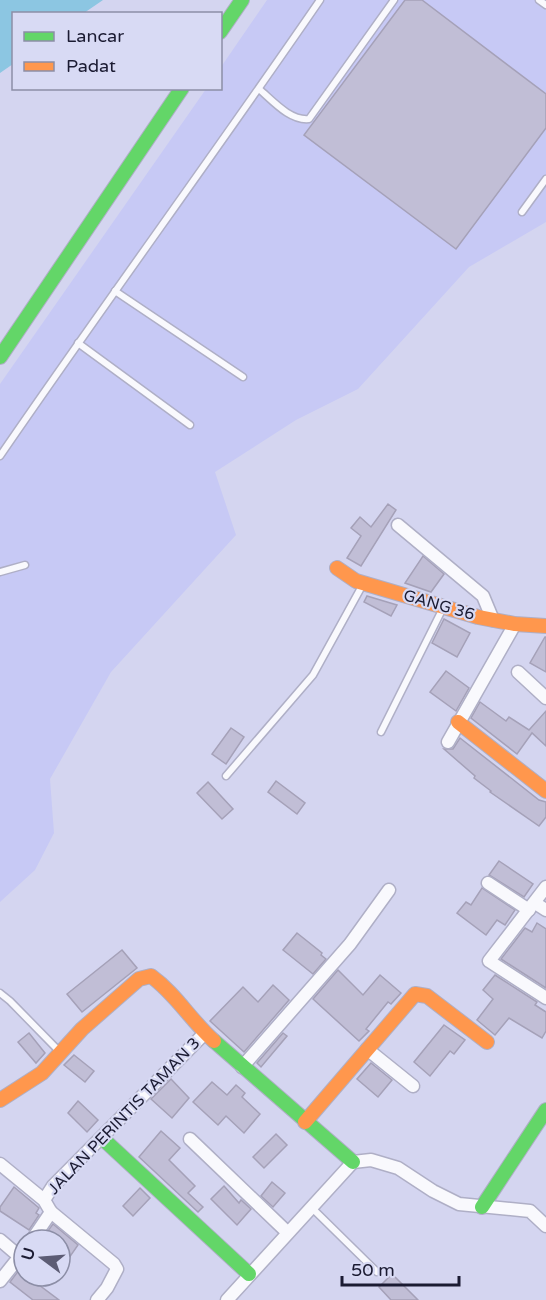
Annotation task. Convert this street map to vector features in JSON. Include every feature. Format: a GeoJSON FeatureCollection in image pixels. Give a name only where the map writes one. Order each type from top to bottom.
{"type":"FeatureCollection","features":[{"type":"Feature","properties":{"kind":"street"},"geometry":{"type":"LineString","coordinates":[[222,29],[242,0]]}},
{"type":"Feature","properties":{"kind":"street"},"geometry":{"type":"LineString","coordinates":[[0,357],[181,90]]}},
{"type":"Feature","properties":{"kind":"street"},"geometry":{"type":"LineString","coordinates":[[398,525],[483,596],[493,620]]}},
{"type":"Feature","properties":{"kind":"street","name":"GANG 36"},"geometry":{"type":"LineString","coordinates":[[337,568],[356,581],[444,607],[493,620],[546,626]]}},
{"type":"Feature","properties":{"kind":"street"},"geometry":{"type":"LineString","coordinates":[[448,742],[515,624]]}},
{"type":"Feature","properties":{"kind":"street"},"geometry":{"type":"LineString","coordinates":[[518,672],[546,698]]}},
{"type":"Feature","properties":{"kind":"street"},"geometry":{"type":"LineString","coordinates":[[458,722],[546,791]]}},
{"type":"Feature","properties":{"kind":"street"},"geometry":{"type":"LineString","coordinates":[[488,883],[532,907],[546,910]]}},
{"type":"Feature","properties":{"kind":"street"},"geometry":{"type":"LineString","coordinates":[[546,887],[489,962],[546,998]]}},
{"type":"Feature","properties":{"kind":"street"},"geometry":{"type":"LineString","coordinates":[[242,1066],[350,944],[388,890]]}},
{"type":"Feature","properties":{"kind":"street"},"geometry":{"type":"LineString","coordinates":[[0,1100],[42,1073],[82,1029],[139,980],[151,976],[167,988],[205,1033],[353,1162]]}},
{"type":"Feature","properties":{"kind":"street"},"geometry":{"type":"LineString","coordinates":[[305,1122],[413,996],[419,994],[428,996],[487,1042]]}},
{"type":"Feature","properties":{"kind":"street","name":"JALAN PERINTIS TAMAN 3"},"geometry":{"type":"LineString","coordinates":[[44,1200],[53,1186],[205,1033]]}},
{"type":"Feature","properties":{"kind":"street"},"geometry":{"type":"LineString","coordinates":[[367,1049],[413,1086]]}},
{"type":"Feature","properties":{"kind":"street"},"geometry":{"type":"LineString","coordinates":[[482,1207],[546,1110]]}},
{"type":"Feature","properties":{"kind":"street"},"geometry":{"type":"LineString","coordinates":[[102,1138],[249,1274]]}},
{"type":"Feature","properties":{"kind":"street"},"geometry":{"type":"LineString","coordinates":[[190,1139],[287,1232]]}},
{"type":"Feature","properties":{"kind":"street"},"geometry":{"type":"LineString","coordinates":[[230,1299],[249,1274],[353,1162],[371,1160],[398,1168],[433,1191],[459,1204],[530,1211],[545,1222]]}},
{"type":"Feature","properties":{"kind":"street"},"geometry":{"type":"LineString","coordinates":[[0,1164],[44,1200],[51,1212],[114,1264],[117,1269],[107,1288],[97,1300]]}},
{"type":"Feature","properties":{"kind":"street"},"geometry":{"type":"LineString","coordinates":[[40,1228],[51,1212]]}},
{"type":"Feature","properties":{"kind":"street"},"geometry":{"type":"LineString","coordinates":[[0,1281],[12,1266]]}},
{"type":"Feature","properties":{"kind":"lane"},"geometry":{"type":"LineString","coordinates":[[0,456],[320,0]]}},
{"type":"Feature","properties":{"kind":"lane"},"geometry":{"type":"LineString","coordinates":[[259,89],[293,117],[301,120],[309,119],[394,0]]}},
{"type":"Feature","properties":{"kind":"lane"},"geometry":{"type":"LineString","coordinates":[[539,0],[546,5]]}},
{"type":"Feature","properties":{"kind":"lane"},"geometry":{"type":"LineString","coordinates":[[522,212],[546,179]]}},
{"type":"Feature","properties":{"kind":"lane"},"geometry":{"type":"LineString","coordinates":[[115,291],[243,377]]}},
{"type":"Feature","properties":{"kind":"lane"},"geometry":{"type":"LineString","coordinates":[[78,342],[190,424]]}},
{"type":"Feature","properties":{"kind":"lane"},"geometry":{"type":"LineString","coordinates":[[0,572],[25,565]]}},
{"type":"Feature","properties":{"kind":"lane"},"geometry":{"type":"LineString","coordinates":[[226,776],[313,675],[364,583]]}},
{"type":"Feature","properties":{"kind":"lane"},"geometry":{"type":"LineString","coordinates":[[381,732],[444,607]]}},
{"type":"Feature","properties":{"kind":"lane"},"geometry":{"type":"LineString","coordinates":[[0,993],[61,1053]]}},
{"type":"Feature","properties":{"kind":"lane"},"geometry":{"type":"LineString","coordinates":[[312,1208],[377,1272]]}},
{"type":"Feature","properties":{"kind":"shaded area"},"geometry":{"type":"Polygon","coordinates":[[[0,0],[103,0],[85,12],[12,12],[12,65],[0,73],[0,0]]]}},
{"type":"Feature","properties":{"kind":"shaded area"},"geometry":{"type":"Polygon","coordinates":[[[267,0],[546,0],[546,222],[469,267],[358,389],[296,420],[215,472],[236,535],[111,672],[50,779],[54,833],[35,870],[0,902],[0,384],[205,90],[222,90],[222,66],[267,0]]]}},
{"type":"Feature","properties":{"kind":"building"},"geometry":{"type":"Polygon","coordinates":[[[405,0],[422,0],[546,94],[546,128],[456,249],[304,135],[405,0]]]}},
{"type":"Feature","properties":{"kind":"building"},"geometry":{"type":"Polygon","coordinates":[[[388,504],[396,510],[361,566],[347,558],[361,536],[351,528],[360,517],[371,527],[388,504]]]}},
{"type":"Feature","properties":{"kind":"building"},"geometry":{"type":"Polygon","coordinates":[[[423,556],[444,574],[431,592],[405,583],[423,556]]]}},
{"type":"Feature","properties":{"kind":"building"},"geometry":{"type":"Polygon","coordinates":[[[367,596],[397,605],[391,616],[364,602],[367,596]]]}},
{"type":"Feature","properties":{"kind":"building"},"geometry":{"type":"Polygon","coordinates":[[[444,619],[470,633],[457,657],[432,643],[444,619]]]}},
{"type":"Feature","properties":{"kind":"building"},"geometry":{"type":"Polygon","coordinates":[[[546,637],[546,672],[530,663],[546,637]]]}},
{"type":"Feature","properties":{"kind":"building"},"geometry":{"type":"Polygon","coordinates":[[[446,671],[469,688],[456,711],[430,692],[446,671]]]}},
{"type":"Feature","properties":{"kind":"building"},"geometry":{"type":"Polygon","coordinates":[[[480,702],[506,721],[509,717],[529,730],[546,711],[546,746],[532,733],[517,754],[471,718],[480,702]]]}},
{"type":"Feature","properties":{"kind":"building"},"geometry":{"type":"Polygon","coordinates":[[[231,728],[244,737],[226,764],[212,754],[231,728]]]}},
{"type":"Feature","properties":{"kind":"building"},"geometry":{"type":"Polygon","coordinates":[[[460,738],[539,800],[546,802],[546,817],[539,826],[490,792],[444,749],[453,749],[460,738]]]}},
{"type":"Feature","properties":{"kind":"building"},"geometry":{"type":"Polygon","coordinates":[[[276,781],[305,803],[297,814],[268,792],[276,781]]]}},
{"type":"Feature","properties":{"kind":"building"},"geometry":{"type":"Polygon","coordinates":[[[208,782],[233,809],[222,819],[197,793],[208,782]]]}},
{"type":"Feature","properties":{"kind":"building"},"geometry":{"type":"Polygon","coordinates":[[[499,861],[533,884],[524,897],[489,875],[499,861]]]}},
{"type":"Feature","properties":{"kind":"building"},"geometry":{"type":"Polygon","coordinates":[[[482,888],[515,910],[505,925],[497,920],[486,935],[457,913],[466,902],[471,905],[482,888]]]}},
{"type":"Feature","properties":{"kind":"building"},"geometry":{"type":"Polygon","coordinates":[[[537,923],[546,929],[546,988],[501,959],[525,928],[532,932],[537,923]]]}},
{"type":"Feature","properties":{"kind":"building"},"geometry":{"type":"Polygon","coordinates":[[[297,933],[326,959],[313,974],[283,950],[297,933]]]}},
{"type":"Feature","properties":{"kind":"building"},"geometry":{"type":"Polygon","coordinates":[[[122,950],[137,968],[82,1012],[67,994],[122,950]]]}},
{"type":"Feature","properties":{"kind":"building"},"geometry":{"type":"Polygon","coordinates":[[[338,970],[363,995],[380,975],[401,993],[391,1004],[388,1002],[366,1029],[369,1031],[359,1041],[313,999],[338,970]]]}},
{"type":"Feature","properties":{"kind":"building"},"geometry":{"type":"Polygon","coordinates":[[[495,975],[537,1002],[535,1005],[546,1012],[546,1031],[542,1038],[509,1018],[495,1035],[477,1020],[493,999],[483,990],[495,975]]]}},
{"type":"Feature","properties":{"kind":"building"},"geometry":{"type":"Polygon","coordinates":[[[273,985],[289,1000],[244,1052],[210,1021],[243,987],[258,1002],[273,985]]]}},
{"type":"Feature","properties":{"kind":"building"},"geometry":{"type":"Polygon","coordinates":[[[444,1025],[465,1040],[454,1054],[450,1051],[430,1076],[414,1062],[444,1025]]]}},
{"type":"Feature","properties":{"kind":"building"},"geometry":{"type":"Polygon","coordinates":[[[29,1033],[45,1053],[36,1063],[18,1042],[29,1033]]]}},
{"type":"Feature","properties":{"kind":"building"},"geometry":{"type":"Polygon","coordinates":[[[283,1033],[287,1036],[261,1067],[257,1063],[283,1033]]]}},
{"type":"Feature","properties":{"kind":"building"},"geometry":{"type":"Polygon","coordinates":[[[74,1055],[94,1071],[85,1082],[64,1065],[74,1055]]]}},
{"type":"Feature","properties":{"kind":"building"},"geometry":{"type":"Polygon","coordinates":[[[371,1063],[392,1080],[378,1097],[357,1079],[371,1063]]]}},
{"type":"Feature","properties":{"kind":"building"},"geometry":{"type":"Polygon","coordinates":[[[171,1079],[189,1098],[172,1118],[151,1099],[171,1079]]]}},
{"type":"Feature","properties":{"kind":"building"},"geometry":{"type":"Polygon","coordinates":[[[212,1082],[227,1095],[236,1085],[245,1093],[242,1097],[260,1114],[244,1133],[226,1116],[218,1125],[193,1102],[212,1082]]]}},
{"type":"Feature","properties":{"kind":"building"},"geometry":{"type":"Polygon","coordinates":[[[78,1101],[98,1120],[87,1132],[68,1113],[78,1101]]]}},
{"type":"Feature","properties":{"kind":"building"},"geometry":{"type":"Polygon","coordinates":[[[161,1131],[180,1148],[169,1160],[195,1186],[188,1193],[203,1207],[198,1212],[139,1157],[161,1131]]]}},
{"type":"Feature","properties":{"kind":"building"},"geometry":{"type":"Polygon","coordinates":[[[276,1134],[287,1145],[264,1168],[253,1157],[276,1134]]]}},
{"type":"Feature","properties":{"kind":"building"},"geometry":{"type":"Polygon","coordinates":[[[272,1182],[285,1193],[273,1207],[261,1196],[272,1182]]]}},
{"type":"Feature","properties":{"kind":"building"},"geometry":{"type":"Polygon","coordinates":[[[224,1186],[239,1203],[241,1200],[251,1209],[237,1225],[211,1199],[224,1186]]]}},
{"type":"Feature","properties":{"kind":"building"},"geometry":{"type":"Polygon","coordinates":[[[14,1187],[39,1208],[36,1213],[39,1215],[30,1228],[26,1228],[0,1211],[0,1207],[14,1187]]]}},
{"type":"Feature","properties":{"kind":"building"},"geometry":{"type":"Polygon","coordinates":[[[140,1188],[150,1198],[133,1216],[123,1206],[140,1188]]]}},
{"type":"Feature","properties":{"kind":"building"},"geometry":{"type":"Polygon","coordinates":[[[72,1240],[78,1245],[72,1254],[72,1240]]]}},
{"type":"Feature","properties":{"kind":"building"},"geometry":{"type":"Polygon","coordinates":[[[392,1274],[418,1300],[391,1300],[379,1287],[392,1274]]]}},
{"type":"Feature","properties":{"kind":"building"},"geometry":{"type":"Polygon","coordinates":[[[18,1288],[43,1288],[59,1300],[33,1300],[18,1288]]]}},
{"type":"Feature","properties":{"kind":"traffic: fast"},"geometry":{"type":"LineString","coordinates":[[222,29],[242,0]]}},
{"type":"Feature","properties":{"kind":"traffic: fast"},"geometry":{"type":"LineString","coordinates":[[0,357],[181,90]]}},
{"type":"Feature","properties":{"kind":"traffic: fast"},"geometry":{"type":"LineString","coordinates":[[214,1041],[353,1162]]}},
{"type":"Feature","properties":{"kind":"traffic: fast"},"geometry":{"type":"LineString","coordinates":[[482,1207],[546,1110]]}},
{"type":"Feature","properties":{"kind":"traffic: fast"},"geometry":{"type":"LineString","coordinates":[[102,1138],[249,1274]]}},
{"type":"Feature","properties":{"kind":"traffic: slow"},"geometry":{"type":"LineString","coordinates":[[337,568],[356,581],[478,617],[515,624],[546,626]]}},
{"type":"Feature","properties":{"kind":"traffic: slow"},"geometry":{"type":"LineString","coordinates":[[458,722],[546,791]]}},
{"type":"Feature","properties":{"kind":"traffic: slow"},"geometry":{"type":"LineString","coordinates":[[0,1100],[42,1073],[82,1029],[139,979],[151,976],[160,983],[214,1041]]}},
{"type":"Feature","properties":{"kind":"traffic: slow"},"geometry":{"type":"LineString","coordinates":[[305,1122],[415,994],[427,996],[487,1042]]}}]}
